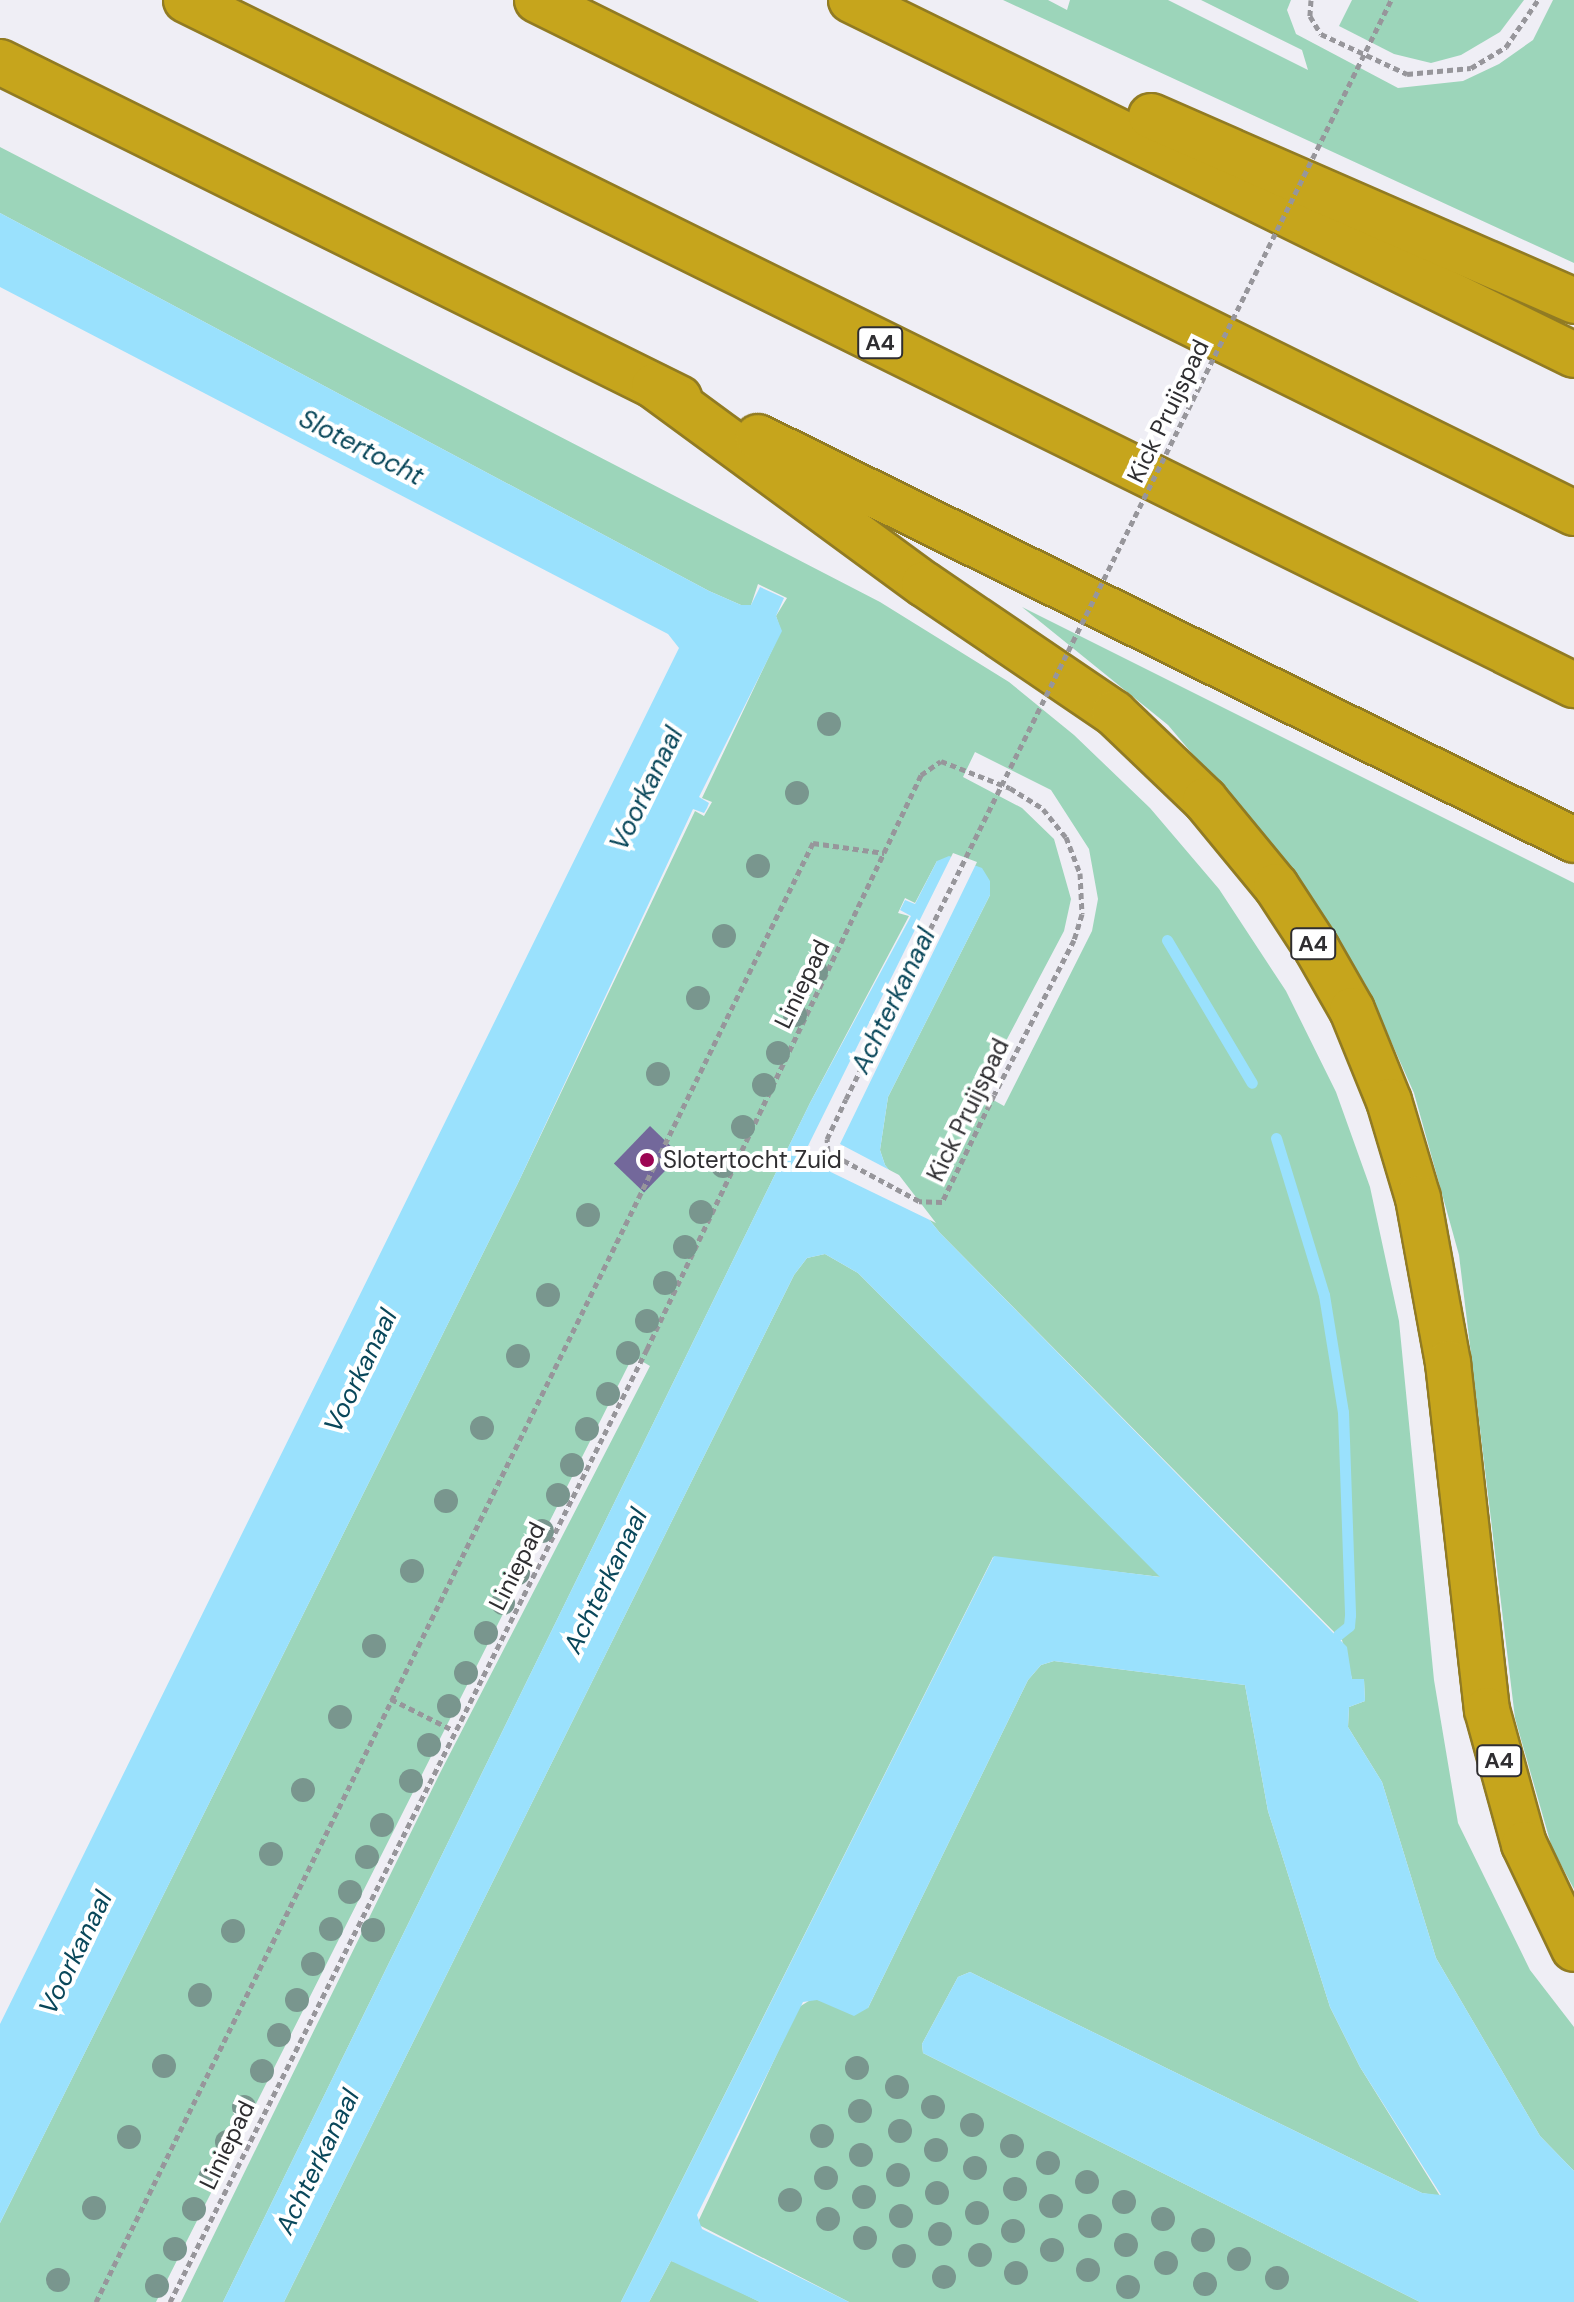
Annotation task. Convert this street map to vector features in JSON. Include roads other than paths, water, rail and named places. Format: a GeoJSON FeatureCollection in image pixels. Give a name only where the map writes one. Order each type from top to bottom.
{"type":"FeatureCollection","features":[{"type":"Feature","properties":{"kind":"highway","name":"A4"},"geometry":{"type":"LineString","coordinates":[[186,0],[1574,685]]}},
{"type":"Feature","properties":{"kind":"highway"},"geometry":{"type":"LineString","coordinates":[[537,0],[1574,513]]}},
{"type":"Feature","properties":{"kind":"highway"},"geometry":{"type":"LineString","coordinates":[[851,0],[1574,355]]}},
{"type":"Feature","properties":{"kind":"highway"},"geometry":{"type":"LineString","coordinates":[[865,0],[1014,56],[1574,301]]}},
{"type":"Feature","properties":{"kind":"highway","name":"A4"},"geometry":{"type":"LineString","coordinates":[[0,62],[1574,840]]}},
{"type":"Feature","properties":{"kind":"highway","name":"A4"},"geometry":{"type":"LineString","coordinates":[[654,386],[924,584],[1114,713],[1205,800],[1276,886],[1317,949],[1352,1010],[1389,1101],[1418,1198],[1448,1363],[1487,1710],[1524,1844],[1574,1949]]}},
{"type":"Feature","properties":{"kind":"water"},"geometry":{"type":"Polygon","coordinates":[[[0,213],[709,591],[741,605],[751,605],[760,587],[784,598],[776,616],[782,631],[699,797],[709,803],[707,808],[704,813],[693,809],[518,1183],[0,2223],[0,2024],[679,648],[668,634],[0,287],[0,213]]]}},
{"type":"Feature","properties":{"kind":"water","name":"Achterkanaal"},"geometry":{"type":"Polygon","coordinates":[[[949,856],[982,868],[990,881],[990,895],[888,1097],[880,1150],[885,1165],[940,1233],[1347,1647],[1352,1679],[1364,1679],[1365,1701],[1349,1707],[1348,1727],[1382,1782],[1436,1958],[1540,2136],[1574,2171],[1574,2302],[1420,2302],[923,2053],[922,2044],[958,1977],[970,1972],[1422,2193],[1441,2195],[1360,2067],[1330,2007],[1268,1811],[1245,1685],[1054,1661],[1041,1665],[1028,1680],[868,2008],[854,2016],[817,2000],[803,2002],[697,2215],[702,2229],[849,2302],[760,2302],[671,2261],[649,2302],[621,2302],[994,1556],[1160,1577],[858,1273],[825,1254],[807,1258],[794,1275],[284,2302],[223,2302],[810,1103],[911,916],[900,910],[905,900],[915,904],[937,861],[949,856]]]}},
{"type":"Feature","properties":{"kind":"waterway"},"geometry":{"type":"LineString","coordinates":[[1167,940],[1252,1083]]}},
{"type":"Feature","properties":{"kind":"waterway"},"geometry":{"type":"LineString","coordinates":[[1276,1138],[1324,1295],[1343,1412],[1350,1615],[1349,1626],[1338,1635]]}},
{"type":"Feature","properties":{"kind":"place","name":"Slotertocht Zuid"},"geometry":{"type":"Point","coordinates":[647,1160]}},
{"type":"Feature","properties":{"kind":"water label","name":"Slotertocht"},"geometry":{"type":"Point","coordinates":[361,448]}},
{"type":"Feature","properties":{"kind":"water label","name":"Voorkanaal"},"geometry":{"type":"Point","coordinates":[647,789]}},
{"type":"Feature","properties":{"kind":"water label","name":"Voorkanaal"},"geometry":{"type":"Point","coordinates":[361,1371]}},
{"type":"Feature","properties":{"kind":"water label","name":"Voorkanaal"},"geometry":{"type":"Point","coordinates":[76,1953]}}]}
